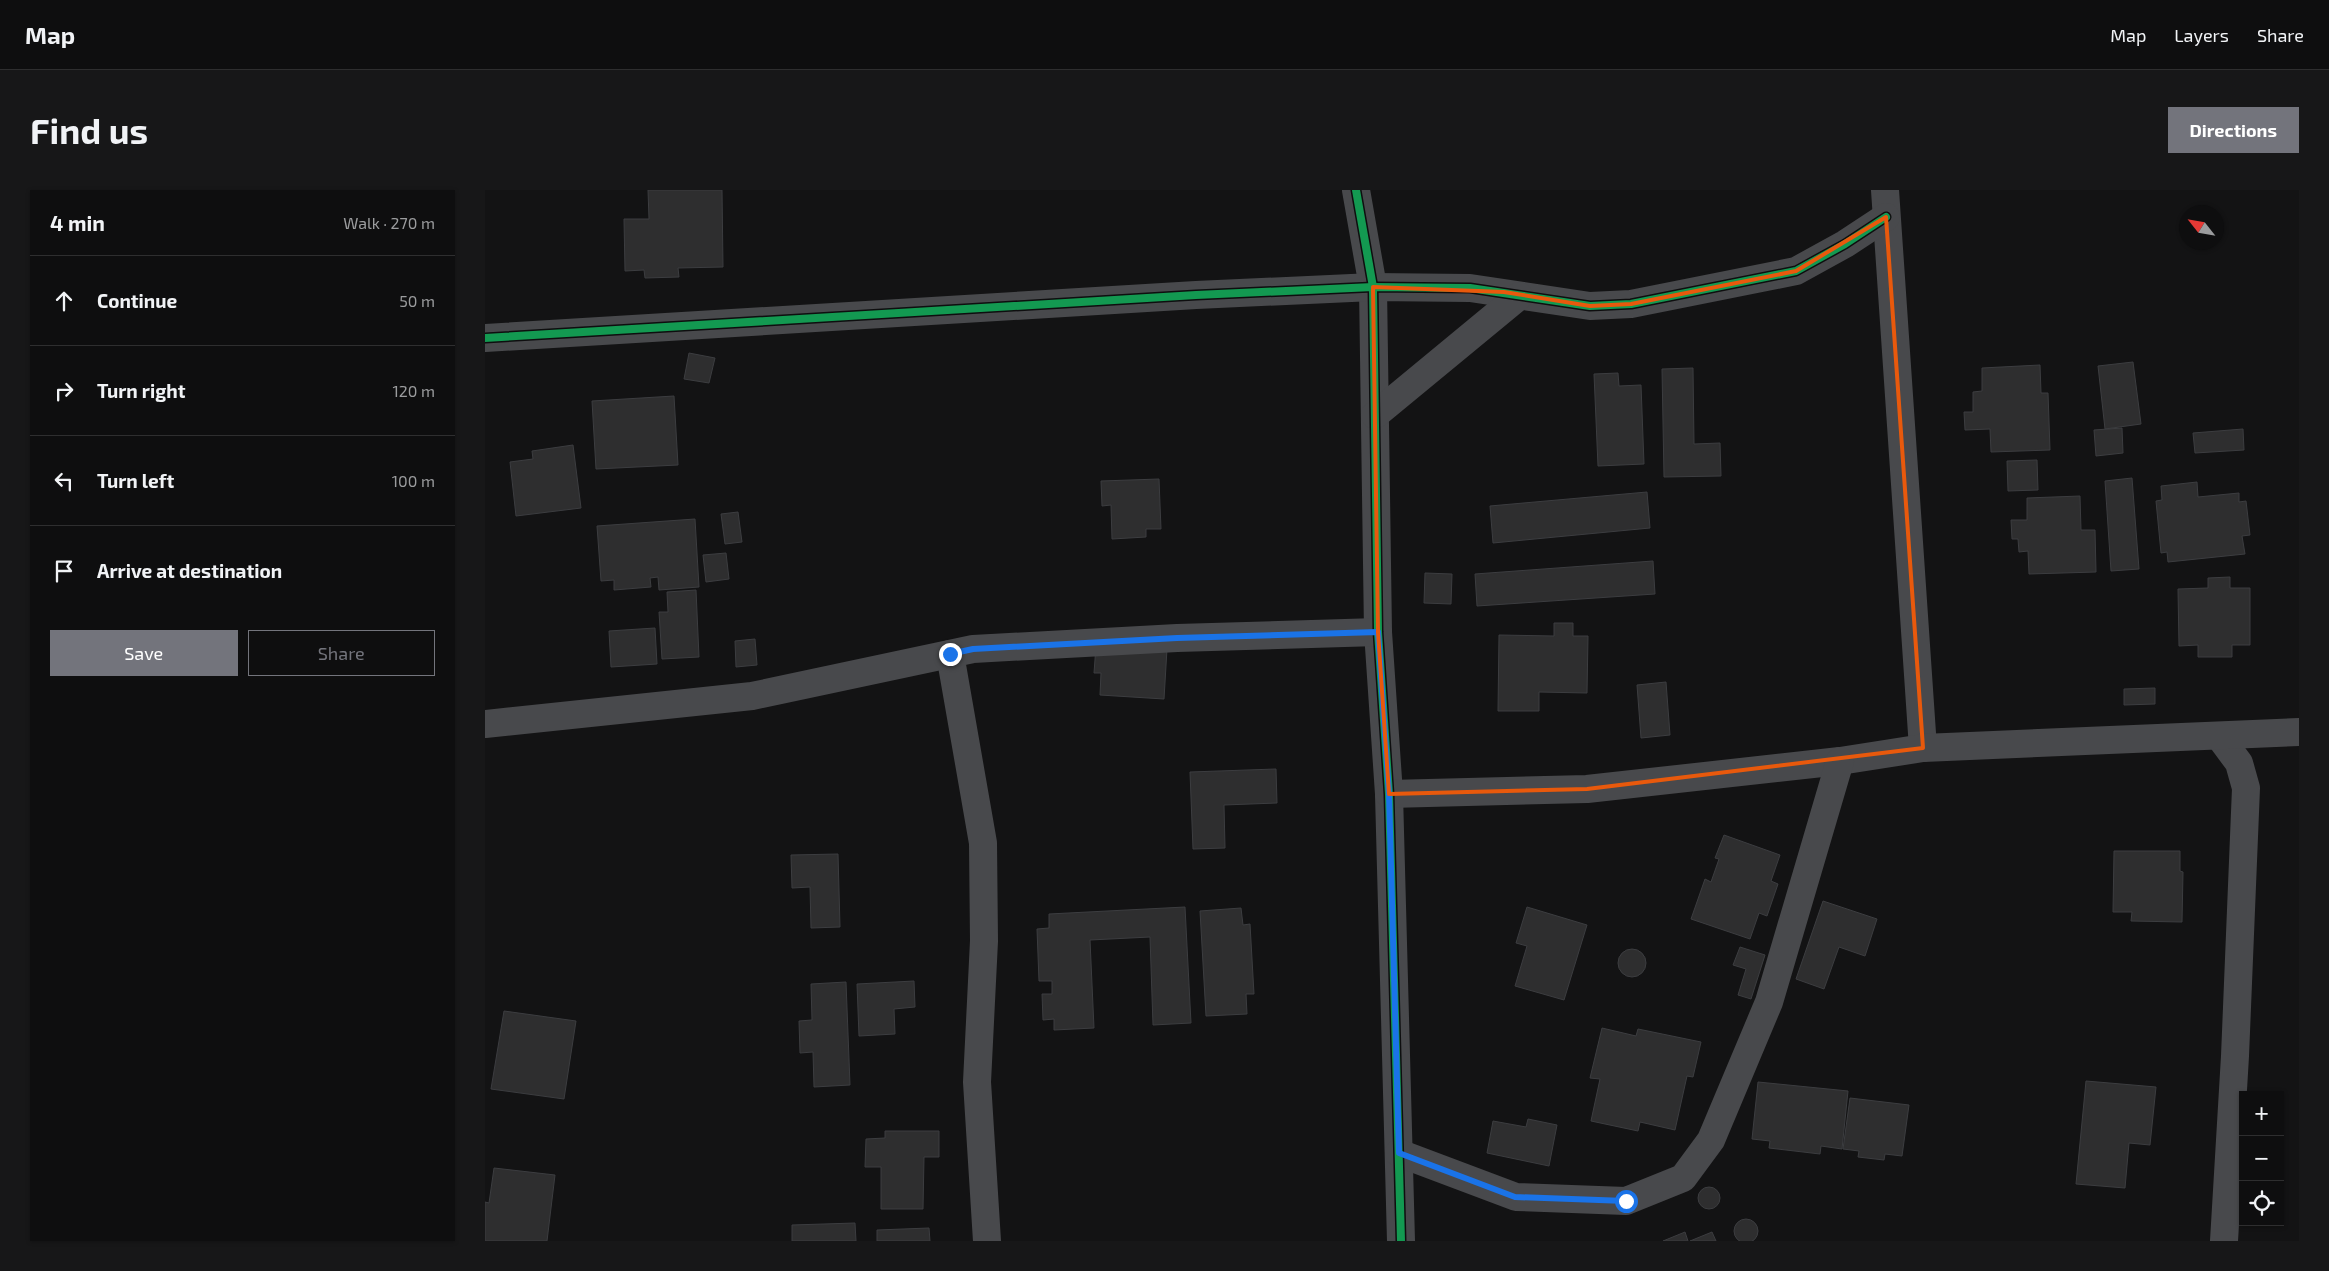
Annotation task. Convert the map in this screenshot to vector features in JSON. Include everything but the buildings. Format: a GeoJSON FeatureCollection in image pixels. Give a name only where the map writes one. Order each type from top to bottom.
{"type":"FeatureCollection","features":[{"type":"Feature","properties":{"kind":"street"},"geometry":{"type":"LineString","coordinates":[[1356,190],[1373,287],[1378,632],[1389,794],[1401,1241]]}},
{"type":"Feature","properties":{"kind":"street"},"geometry":{"type":"LineString","coordinates":[[1885,190],[1923,748]]}},
{"type":"Feature","properties":{"kind":"street"},"geometry":{"type":"LineString","coordinates":[[485,338],[1195,295],[1373,287],[1470,288],[1590,306],[1631,304],[1796,271],[1845,244],[1886,217]]}},
{"type":"Feature","properties":{"kind":"street"},"geometry":{"type":"LineString","coordinates":[[1375,415],[1519,296]]}},
{"type":"Feature","properties":{"kind":"street"},"geometry":{"type":"LineString","coordinates":[[485,724],[752,696],[973,649],[1167,639],[1378,632]]}},
{"type":"Feature","properties":{"kind":"street"},"geometry":{"type":"LineString","coordinates":[[950,654],[983,843],[984,941],[977,1082],[987,1241]]}},
{"type":"Feature","properties":{"kind":"street"},"geometry":{"type":"LineString","coordinates":[[1389,794],[1587,789],[1840,761],[1923,748],[2299,732]]}},
{"type":"Feature","properties":{"kind":"street"},"geometry":{"type":"LineString","coordinates":[[2219,736],[2239,763],[2247,788],[2236,1046],[2224,1241]]}},
{"type":"Feature","properties":{"kind":"street"},"geometry":{"type":"LineString","coordinates":[[1399,1153],[1515,1197],[1626,1201],[1683,1178],[1711,1140],[1769,1002],[1840,761]]}},
{"type":"Feature","properties":{"kind":"highlighted area"},"geometry":{"type":"Polygon","coordinates":[[[1886,217],[1923,748],[1587,789],[1389,794],[1378,632],[1373,287],[1504,292],[1590,306],[1631,304],[1741,283],[1796,271],[1886,217]]]}},
{"type":"Feature","properties":{"kind":"cycle path"},"geometry":{"type":"LineString","coordinates":[[1356,190],[1373,287],[1378,632],[1389,794],[1401,1241]]}},
{"type":"Feature","properties":{"kind":"cycle path"},"geometry":{"type":"LineString","coordinates":[[485,338],[1196,295],[1373,287],[1470,288],[1590,306],[1631,304],[1796,271],[1845,244],[1886,217]]}},
{"type":"Feature","properties":{"kind":"route"},"geometry":{"type":"LineString","coordinates":[[950,654],[973,649],[1177,638],[1378,632],[1389,794],[1399,1153],[1515,1197],[1626,1201]]}}]}
